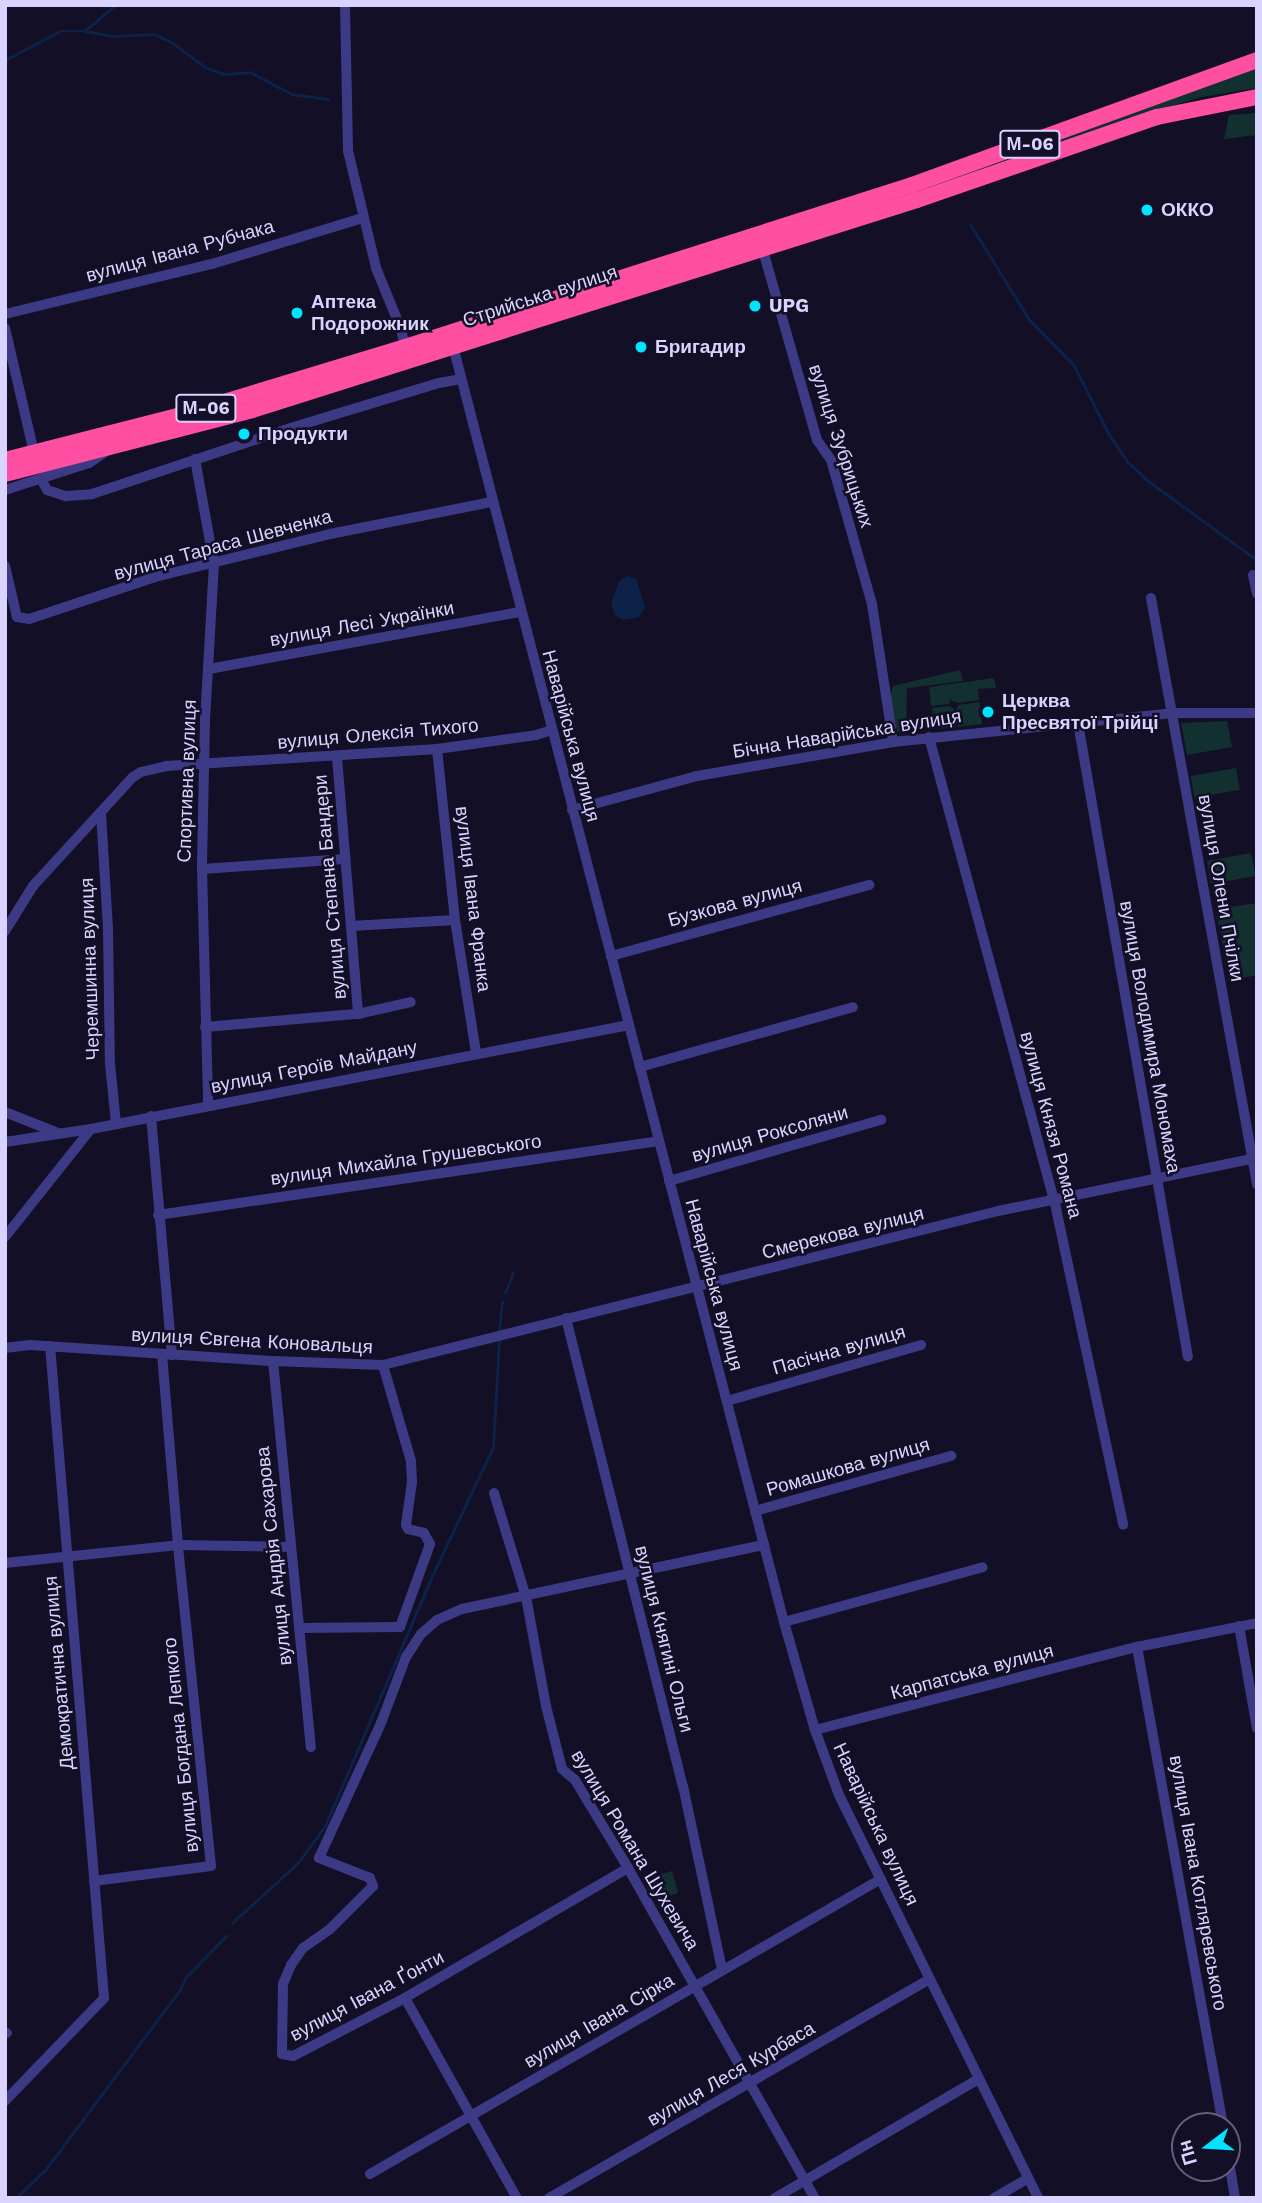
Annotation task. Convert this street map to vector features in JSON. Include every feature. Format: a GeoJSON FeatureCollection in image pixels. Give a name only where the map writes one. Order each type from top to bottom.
{"type":"FeatureCollection","features":[{"type":"Feature","properties":{"kind":"highway","name":"М-06"},"geometry":{"type":"LineString","coordinates":[[802,227],[1257,60]]}},
{"type":"Feature","properties":{"kind":"highway","name":"М-06"},"geometry":{"type":"LineString","coordinates":[[802,227],[917,200],[1157,117],[1257,97]]}},
{"type":"Feature","properties":{"kind":"highway","name":"Стрийська вулиця"},"geometry":{"type":"LineString","coordinates":[[5,474],[241,413],[762,247],[802,227]]}},
{"type":"Feature","properties":{"kind":"highway","name":"Стрийська вулиця"},"geometry":{"type":"LineString","coordinates":[[5,460],[178,416],[802,227]]}},
{"type":"Feature","properties":{"kind":"street"},"geometry":{"type":"LineString","coordinates":[[345,5],[348,151],[376,268],[401,329],[405,347]]}},
{"type":"Feature","properties":{"kind":"street","name":"вулиця Івана Рубчака"},"geometry":{"type":"LineString","coordinates":[[5,314],[212,264],[362,218]]}},
{"type":"Feature","properties":{"kind":"street","name":"вулиця Зубрицьких"},"geometry":{"type":"LineString","coordinates":[[762,247],[817,440],[831,460],[872,604],[892,742]]}},
{"type":"Feature","properties":{"kind":"street"},"geometry":{"type":"LineString","coordinates":[[5,328],[34,453]]}},
{"type":"Feature","properties":{"kind":"street","name":"Наварійська вулиця"},"geometry":{"type":"LineString","coordinates":[[453,346],[784,1622],[815,1730],[839,1795],[1038,2198]]}},
{"type":"Feature","properties":{"kind":"street"},"geometry":{"type":"LineString","coordinates":[[41,480],[47,490],[66,496],[81,496],[413,391],[461,379]]}},
{"type":"Feature","properties":{"kind":"street"},"geometry":{"type":"LineString","coordinates":[[5,490],[89,463],[113,447]]}},
{"type":"Feature","properties":{"kind":"street","name":"Спортивна вулиця"},"geometry":{"type":"LineString","coordinates":[[195,459],[214,564],[202,869],[208,1106]]}},
{"type":"Feature","properties":{"kind":"street","name":"вулиця Тараса Шевченка"},"geometry":{"type":"LineString","coordinates":[[5,566],[16,614],[26,619],[155,578],[330,534],[492,502]]}},
{"type":"Feature","properties":{"kind":"street"},"geometry":{"type":"LineString","coordinates":[[1253,575],[1257,594]]}},
{"type":"Feature","properties":{"kind":"street","name":"вулиця Олени Пчілки"},"geometry":{"type":"LineString","coordinates":[[1152,597],[1257,1184]]}},
{"type":"Feature","properties":{"kind":"street","name":"вулиця Лесі Українки"},"geometry":{"type":"LineString","coordinates":[[209,669],[521,612]]}},
{"type":"Feature","properties":{"kind":"street","name":"Бічна Наварійська вулиця"},"geometry":{"type":"LineString","coordinates":[[572,810],[697,776],[892,742],[1172,713],[1257,713]]}},
{"type":"Feature","properties":{"kind":"street","name":"вулиця Володимира Мономаха"},"geometry":{"type":"LineString","coordinates":[[1078,723],[1188,1357]]}},
{"type":"Feature","properties":{"kind":"street","name":"вулиця Олексія Тихого"},"geometry":{"type":"LineString","coordinates":[[5,931],[33,886],[133,777],[141,772],[166,766],[438,749],[536,735],[552,730]]}},
{"type":"Feature","properties":{"kind":"street","name":"вулиця Князя Романа"},"geometry":{"type":"LineString","coordinates":[[929,737],[1054,1199],[1123,1525]]}},
{"type":"Feature","properties":{"kind":"street","name":"вулиця Івана Франка"},"geometry":{"type":"LineString","coordinates":[[438,749],[455,920],[476,1053]]}},
{"type":"Feature","properties":{"kind":"street","name":"вулиця Степана Бандери"},"geometry":{"type":"LineString","coordinates":[[337,757],[358,1014]]}},
{"type":"Feature","properties":{"kind":"street","name":"Черемшинна вулиця"},"geometry":{"type":"LineString","coordinates":[[101,814],[108,928],[110,1064],[116,1123]]}},
{"type":"Feature","properties":{"kind":"street"},"geometry":{"type":"LineString","coordinates":[[202,869],[346,859]]}},
{"type":"Feature","properties":{"kind":"street","name":"Бузкова вулиця"},"geometry":{"type":"LineString","coordinates":[[611,956],[869,885]]}},
{"type":"Feature","properties":{"kind":"street"},"geometry":{"type":"LineString","coordinates":[[351,926],[455,920]]}},
{"type":"Feature","properties":{"kind":"street"},"geometry":{"type":"LineString","coordinates":[[205,1027],[358,1014],[411,1002]]}},
{"type":"Feature","properties":{"kind":"street"},"geometry":{"type":"LineString","coordinates":[[640,1067],[853,1007]]}},
{"type":"Feature","properties":{"kind":"street","name":"вулиця Героїв Майдану"},"geometry":{"type":"LineString","coordinates":[[5,1142],[91,1129],[629,1025]]}},
{"type":"Feature","properties":{"kind":"street"},"geometry":{"type":"LineString","coordinates":[[5,1112],[60,1134]]}},
{"type":"Feature","properties":{"kind":"street","name":"вулиця Богдана Лепкого"},"geometry":{"type":"LineString","coordinates":[[94,1881],[211,1866],[178,1545],[151,1116]]}},
{"type":"Feature","properties":{"kind":"street","name":"вулиця Роксоляни"},"geometry":{"type":"LineString","coordinates":[[669,1181],[881,1120]]}},
{"type":"Feature","properties":{"kind":"street"},"geometry":{"type":"LineString","coordinates":[[5,1237],[91,1129]]}},
{"type":"Feature","properties":{"kind":"street","name":"вулиця Михайла Грушевського"},"geometry":{"type":"LineString","coordinates":[[158,1215],[659,1141]]}},
{"type":"Feature","properties":{"kind":"street","name":"Смерекова вулиця"},"geometry":{"type":"LineString","coordinates":[[697,1288],[998,1211],[1254,1159]]}},
{"type":"Feature","properties":{"kind":"street","name":"вулиця Євгена Коновальця"},"geometry":{"type":"LineString","coordinates":[[5,1348],[50,1346],[273,1361],[383,1365],[697,1288]]}},
{"type":"Feature","properties":{"kind":"street","name":"вулиця Княгині Ольги"},"geometry":{"type":"LineString","coordinates":[[566,1318],[682,1786],[722,1970]]}},
{"type":"Feature","properties":{"kind":"street","name":"Пасічна вулиця"},"geometry":{"type":"LineString","coordinates":[[727,1401],[921,1345]]}},
{"type":"Feature","properties":{"kind":"street","name":"Демократична вулиця"},"geometry":{"type":"LineString","coordinates":[[5,2101],[104,1998],[50,1346]]}},
{"type":"Feature","properties":{"kind":"street","name":"вулиця Андрія Сахарова"},"geometry":{"type":"LineString","coordinates":[[273,1361],[312,1747]]}},
{"type":"Feature","properties":{"kind":"street"},"geometry":{"type":"LineString","coordinates":[[299,1628],[400,1627],[430,1545],[424,1533],[408,1530],[406,1525],[412,1482],[411,1461],[383,1365]]}},
{"type":"Feature","properties":{"kind":"street","name":"Ромашкова вулиця"},"geometry":{"type":"LineString","coordinates":[[755,1511],[951,1456]]}},
{"type":"Feature","properties":{"kind":"street","name":"вулиця Романа Шухевича"},"geometry":{"type":"LineString","coordinates":[[494,1493],[526,1597],[546,1706],[562,1769],[575,1780],[628,1868],[815,2198]]}},
{"type":"Feature","properties":{"kind":"street"},"geometry":{"type":"LineString","coordinates":[[5,1563],[178,1545],[290,1547]]}},
{"type":"Feature","properties":{"kind":"street"},"geometry":{"type":"LineString","coordinates":[[526,1597],[765,1545]]}},
{"type":"Feature","properties":{"kind":"street"},"geometry":{"type":"LineString","coordinates":[[784,1622],[983,1567]]}},
{"type":"Feature","properties":{"kind":"street","name":"вулиця Івана Ґонти"},"geometry":{"type":"LineString","coordinates":[[526,1597],[463,1609],[437,1620],[421,1633],[406,1657],[381,1723],[319,1858],[370,1878],[373,1886],[329,1930],[303,1948],[291,1965],[283,1984],[282,2054],[293,2056],[405,1998],[628,1868]]}},
{"type":"Feature","properties":{"kind":"street","name":"Карпатська вулиця"},"geometry":{"type":"LineString","coordinates":[[815,1730],[1137,1647],[1257,1623]]}},
{"type":"Feature","properties":{"kind":"street"},"geometry":{"type":"LineString","coordinates":[[1239,1626],[1257,1728]]}},
{"type":"Feature","properties":{"kind":"street","name":"вулиця Івана Котляревського"},"geometry":{"type":"LineString","coordinates":[[1137,1647],[1220,2112]]}},
{"type":"Feature","properties":{"kind":"street","name":"вулиця Івана Сірка"},"geometry":{"type":"LineString","coordinates":[[370,2174],[881,1879]]}},
{"type":"Feature","properties":{"kind":"street","name":"вулиця Леся Курбаса"},"geometry":{"type":"LineString","coordinates":[[549,2198],[930,1979]]}},
{"type":"Feature","properties":{"kind":"street"},"geometry":{"type":"LineString","coordinates":[[405,1998],[469,2117],[517,2198]]}},
{"type":"Feature","properties":{"kind":"street"},"geometry":{"type":"LineString","coordinates":[[775,2198],[979,2080]]}},
{"type":"Feature","properties":{"kind":"street"},"geometry":{"type":"LineString","coordinates":[[994,2198],[1028,2178]]}},
{"type":"Feature","properties":{"kind":"green space"},"geometry":{"type":"Polygon","coordinates":[[[1257,67],[1257,88],[1202,97],[1154,111],[992,167],[632,284],[1257,67]]]}},
{"type":"Feature","properties":{"kind":"green space"},"geometry":{"type":"Polygon","coordinates":[[[1257,113],[1257,135],[1224,139],[1229,115],[1257,113]]]}},
{"type":"Feature","properties":{"kind":"green space"},"geometry":{"type":"Polygon","coordinates":[[[960,670],[963,681],[907,688],[906,731],[894,732],[890,695],[893,686],[960,670]]]}},
{"type":"Feature","properties":{"kind":"green space"},"geometry":{"type":"Polygon","coordinates":[[[994,678],[996,688],[978,689],[979,700],[958,703],[950,700],[949,704],[931,706],[929,687],[994,678]]]}},
{"type":"Feature","properties":{"kind":"green space"},"geometry":{"type":"Polygon","coordinates":[[[980,702],[982,724],[958,727],[956,709],[959,705],[980,702]]]}},
{"type":"Feature","properties":{"kind":"green space"},"geometry":{"type":"Polygon","coordinates":[[[949,706],[954,709],[956,727],[934,729],[932,708],[949,706]]]}},
{"type":"Feature","properties":{"kind":"green space"},"geometry":{"type":"Polygon","coordinates":[[[1227,721],[1232,747],[1187,755],[1181,723],[1227,721]]]}},
{"type":"Feature","properties":{"kind":"green space"},"geometry":{"type":"Polygon","coordinates":[[[1236,768],[1240,790],[1195,798],[1191,776],[1236,768]]]}},
{"type":"Feature","properties":{"kind":"green space"},"geometry":{"type":"Polygon","coordinates":[[[1251,853],[1257,883],[1255,876],[1211,884],[1207,861],[1251,853]]]}},
{"type":"Feature","properties":{"kind":"green space"},"geometry":{"type":"Polygon","coordinates":[[[1257,903],[1257,975],[1229,981],[1216,909],[1257,903]]]}},
{"type":"Feature","properties":{"kind":"green space"},"geometry":{"type":"Polygon","coordinates":[[[672,1871],[678,1893],[655,1901],[643,1880],[672,1871]]]}},
{"type":"Feature","properties":{"kind":"water"},"geometry":{"type":"Polygon","coordinates":[[[627,576],[636,579],[645,607],[639,617],[623,620],[615,615],[611,604],[619,581],[627,576]]]}},
{"type":"Feature","properties":{"kind":"waterway"},"geometry":{"type":"LineString","coordinates":[[5,60],[60,31],[85,31],[115,5]]}},
{"type":"Feature","properties":{"kind":"waterway"},"geometry":{"type":"LineString","coordinates":[[85,31],[112,36],[154,34],[173,43],[205,67],[224,74],[250,72],[292,94],[329,99]]}},
{"type":"Feature","properties":{"kind":"waterway"},"geometry":{"type":"LineString","coordinates":[[971,225],[1029,319],[1074,365],[1109,434],[1128,462],[1147,480],[1257,560]]}},
{"type":"Feature","properties":{"kind":"waterway"},"geometry":{"type":"LineString","coordinates":[[505,1293],[513,1272]]}},
{"type":"Feature","properties":{"kind":"waterway"},"geometry":{"type":"LineString","coordinates":[[499,1331],[502,1302]]}},
{"type":"Feature","properties":{"kind":"waterway"},"geometry":{"type":"LineString","coordinates":[[232,1923],[298,1863],[325,1826],[433,1574],[493,1447],[499,1341]]}},
{"type":"Feature","properties":{"kind":"waterway"},"geometry":{"type":"LineString","coordinates":[[16,2198],[46,2169],[180,1990],[185,1978],[226,1936]]}},
{"type":"Feature","properties":{"kind":"place","name":"ОККО"},"geometry":{"type":"Point","coordinates":[1147,210]}},
{"type":"Feature","properties":{"kind":"place","name":"UPG"},"geometry":{"type":"Point","coordinates":[755,306]}},
{"type":"Feature","properties":{"kind":"place","name":"Аптека Подорожник"},"geometry":{"type":"Point","coordinates":[297,313]}},
{"type":"Feature","properties":{"kind":"place","name":"Бригадир"},"geometry":{"type":"Point","coordinates":[641,347]}},
{"type":"Feature","properties":{"kind":"place","name":"Продукти"},"geometry":{"type":"Point","coordinates":[244,434]}},
{"type":"Feature","properties":{"kind":"place","name":"Церква Пресвятої Трійці"},"geometry":{"type":"Point","coordinates":[988,712]}}]}
